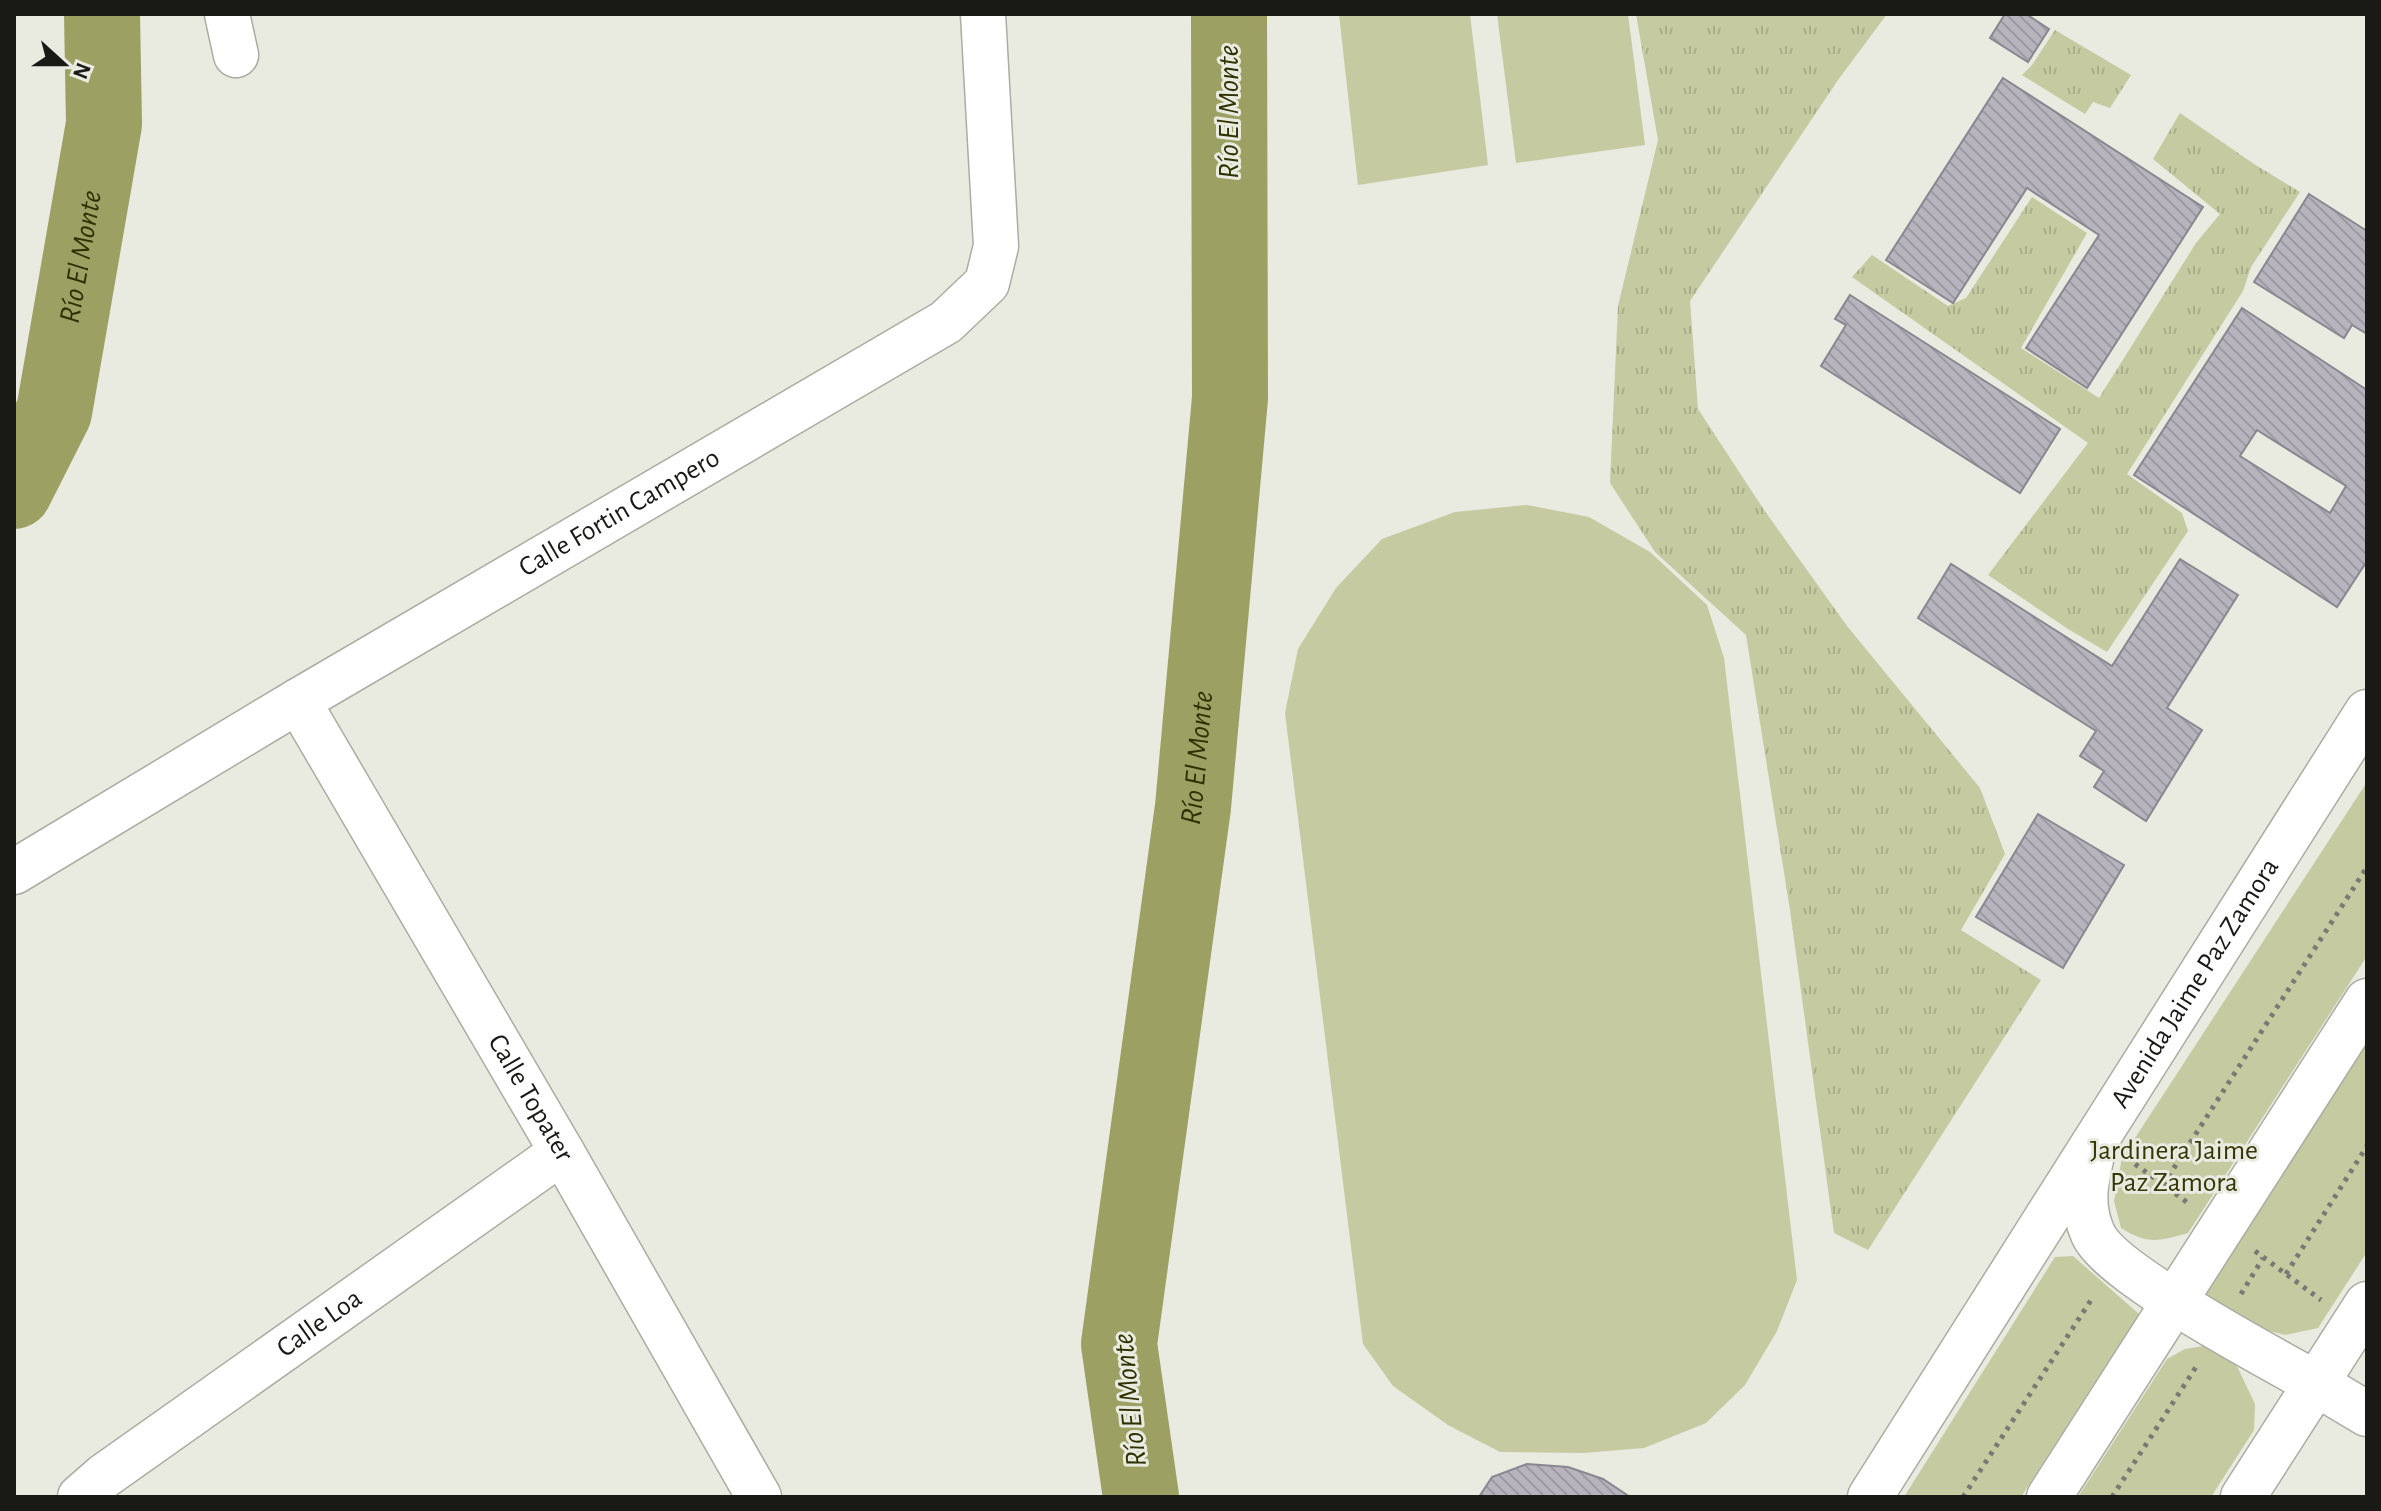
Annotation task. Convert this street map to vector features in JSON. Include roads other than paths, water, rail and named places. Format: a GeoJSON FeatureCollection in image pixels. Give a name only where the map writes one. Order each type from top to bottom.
{"type":"FeatureCollection","features":[{"type":"Feature","properties":{"kind":"street","name":"Calle Fortin Campero"},"geometry":{"type":"LineString","coordinates":[[14,872],[298,701],[946,322],[987,283],[996,246],[983,14]]}},
{"type":"Feature","properties":{"kind":"street","name":"Calle Topater"},"geometry":{"type":"LineString","coordinates":[[298,701],[562,1152],[759,1497]]}},
{"type":"Feature","properties":{"kind":"street","name":"Avenida Jaime Paz Zamora"},"geometry":{"type":"LineString","coordinates":[[1870,1497],[2367,712]]}},
{"type":"Feature","properties":{"kind":"street"},"geometry":{"type":"LineString","coordinates":[[2049,1497],[2367,1001]]}},
{"type":"Feature","properties":{"kind":"street"},"geometry":{"type":"LineString","coordinates":[[2097,1137],[2083,1191],[2093,1236],[2116,1261],[2175,1302],[2367,1414]]}},
{"type":"Feature","properties":{"kind":"street","name":"Calle Loa"},"geometry":{"type":"LineString","coordinates":[[80,1497],[104,1476],[562,1152]]}},
{"type":"Feature","properties":{"kind":"street"},"geometry":{"type":"LineString","coordinates":[[2243,1497],[2367,1304]]}},
{"type":"Feature","properties":{"kind":"waterway","name":"Río El Monte"},"geometry":{"type":"LineString","coordinates":[[14,491],[54,412],[104,124],[102,14]]}},
{"type":"Feature","properties":{"kind":"waterway","name":"Río El Monte"},"geometry":{"type":"LineString","coordinates":[[1141,1497],[1119,1344],[1193,807],[1230,398],[1229,14]]}},
{"type":"Feature","properties":{"kind":"park label","name":"Jardinera Jaime Paz Zamora"},"geometry":{"type":"Point","coordinates":[2174,1167]}}]}
